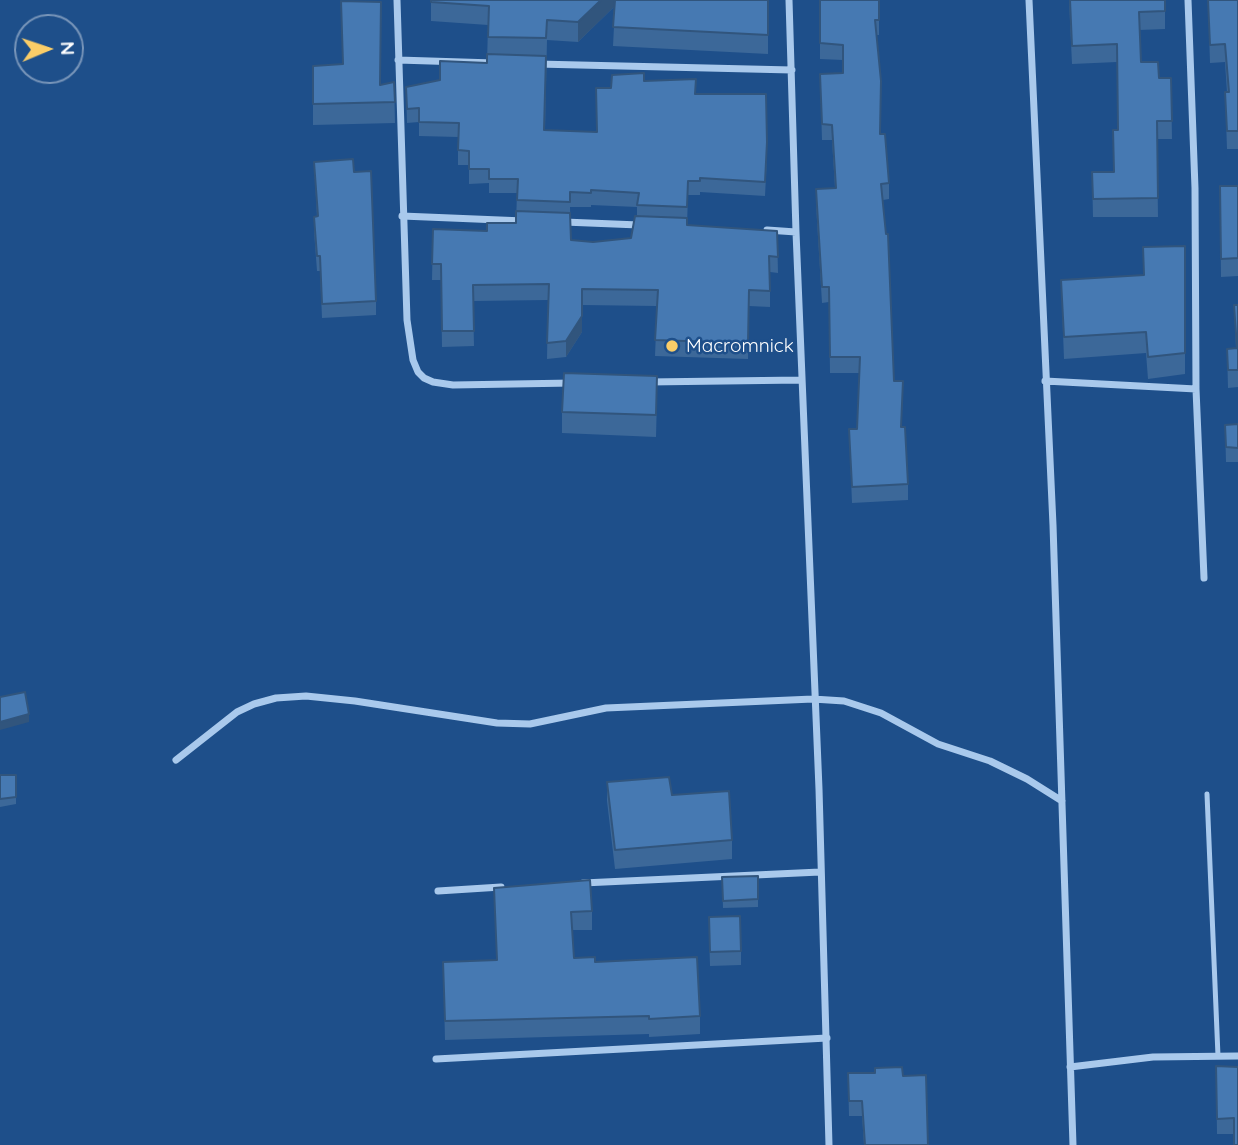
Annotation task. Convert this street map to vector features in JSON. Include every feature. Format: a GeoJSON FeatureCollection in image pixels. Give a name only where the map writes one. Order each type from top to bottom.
{"type":"FeatureCollection","features":[{"type":"Feature","properties":{"kind":"street"},"geometry":{"type":"LineString","coordinates":[[397,0],[402,216],[412,360],[424,378],[453,385],[578,383]]}},
{"type":"Feature","properties":{"kind":"street"},"geometry":{"type":"LineString","coordinates":[[789,0],[813,699],[819,789],[829,1145]]}},
{"type":"Feature","properties":{"kind":"street"},"geometry":{"type":"LineString","coordinates":[[1029,0],[1053,525],[1073,1145]]}},
{"type":"Feature","properties":{"kind":"street"},"geometry":{"type":"LineString","coordinates":[[1188,0],[1195,188],[1196,389],[1204,578]]}},
{"type":"Feature","properties":{"kind":"street"},"geometry":{"type":"LineString","coordinates":[[398,60],[507,63]]}},
{"type":"Feature","properties":{"kind":"street"},"geometry":{"type":"LineString","coordinates":[[534,64],[792,71]]}},
{"type":"Feature","properties":{"kind":"street"},"geometry":{"type":"LineString","coordinates":[[402,216],[538,221]]}},
{"type":"Feature","properties":{"kind":"street"},"geometry":{"type":"LineString","coordinates":[[551,222],[646,226]]}},
{"type":"Feature","properties":{"kind":"street"},"geometry":{"type":"LineString","coordinates":[[755,230],[796,232]]}},
{"type":"Feature","properties":{"kind":"street"},"geometry":{"type":"LineString","coordinates":[[634,382],[801,380]]}},
{"type":"Feature","properties":{"kind":"street"},"geometry":{"type":"LineString","coordinates":[[1045,381],[1196,389]]}},
{"type":"Feature","properties":{"kind":"street"},"geometry":{"type":"LineString","coordinates":[[176,760],[237,712],[276,698],[306,696],[355,701],[497,723],[530,724],[606,708],[813,699],[844,701],[881,713],[938,744],[990,761],[1027,779],[1062,802]]}},
{"type":"Feature","properties":{"kind":"street"},"geometry":{"type":"LineString","coordinates":[[575,884],[820,872]]}},
{"type":"Feature","properties":{"kind":"street"},"geometry":{"type":"LineString","coordinates":[[438,891],[506,887]]}},
{"type":"Feature","properties":{"kind":"street"},"geometry":{"type":"LineString","coordinates":[[436,1059],[827,1038]]}},
{"type":"Feature","properties":{"kind":"street"},"geometry":{"type":"LineString","coordinates":[[1070,1067],[1153,1057],[1238,1056]]}},
{"type":"Feature","properties":{"kind":"lane"},"geometry":{"type":"LineString","coordinates":[[1207,793],[1218,1056]]}},
{"type":"Feature","properties":{"kind":"building"},"geometry":{"type":"Polygon","coordinates":[[[431,0],[601,0],[578,22],[547,20],[546,38],[488,37],[489,6],[431,0]]]}},
{"type":"Feature","properties":{"kind":"building"},"geometry":{"type":"Polygon","coordinates":[[[615,0],[768,0],[768,35],[613,27],[615,0]]]}},
{"type":"Feature","properties":{"kind":"building"},"geometry":{"type":"Polygon","coordinates":[[[820,0],[879,0],[879,20],[875,20],[881,81],[880,134],[885,134],[889,183],[881,184],[888,234],[894,381],[903,381],[901,427],[905,427],[908,484],[852,487],[849,429],[857,429],[860,357],[830,357],[829,287],[822,287],[816,189],[836,188],[832,125],[822,124],[820,74],[843,73],[843,45],[820,43],[820,0]]]}},
{"type":"Feature","properties":{"kind":"building"},"geometry":{"type":"Polygon","coordinates":[[[1070,0],[1165,0],[1165,11],[1139,12],[1141,62],[1158,62],[1159,78],[1171,78],[1172,121],[1157,121],[1158,198],[1093,199],[1092,172],[1114,172],[1113,130],[1118,130],[1117,44],[1072,46],[1070,0]]]}},
{"type":"Feature","properties":{"kind":"building"},"geometry":{"type":"Polygon","coordinates":[[[1208,0],[1238,0],[1238,131],[1227,131],[1225,92],[1229,92],[1225,44],[1210,45],[1208,0]]]}},
{"type":"Feature","properties":{"kind":"building"},"geometry":{"type":"Polygon","coordinates":[[[341,1],[381,2],[380,85],[394,82],[395,102],[313,104],[313,66],[343,64],[341,1]]]}},
{"type":"Feature","properties":{"kind":"building"},"geometry":{"type":"Polygon","coordinates":[[[487,54],[546,56],[544,130],[597,132],[596,88],[611,88],[612,75],[644,73],[644,81],[696,79],[695,94],[766,94],[765,182],[700,178],[700,181],[688,181],[687,207],[637,205],[639,193],[591,190],[591,193],[570,192],[570,202],[517,200],[518,179],[489,179],[489,169],[469,169],[469,151],[458,150],[459,123],[419,122],[419,108],[407,109],[406,87],[440,80],[440,61],[487,63],[487,54]]]}},
{"type":"Feature","properties":{"kind":"building"},"geometry":{"type":"Polygon","coordinates":[[[353,159],[354,172],[371,171],[376,301],[322,304],[320,256],[317,256],[314,217],[318,216],[314,162],[353,159]]]}},
{"type":"Feature","properties":{"kind":"building"},"geometry":{"type":"Polygon","coordinates":[[[1220,186],[1238,186],[1238,258],[1221,259],[1220,186]]]}},
{"type":"Feature","properties":{"kind":"building"},"geometry":{"type":"Polygon","coordinates":[[[516,211],[570,213],[571,240],[593,242],[631,238],[635,216],[687,218],[687,225],[777,231],[778,257],[769,256],[770,291],[749,290],[748,343],[655,340],[658,290],[582,289],[582,316],[566,341],[547,343],[549,284],[473,285],[474,331],[442,331],[441,264],[432,264],[433,229],[487,231],[487,223],[516,223],[516,211]]]}},
{"type":"Feature","properties":{"kind":"building"},"geometry":{"type":"Polygon","coordinates":[[[1185,246],[1185,353],[1148,357],[1146,332],[1064,337],[1061,280],[1144,275],[1143,247],[1185,246]]]}},
{"type":"Feature","properties":{"kind":"building"},"geometry":{"type":"Polygon","coordinates":[[[1234,305],[1238,305],[1238,370],[1228,370],[1227,349],[1237,348],[1234,305]]]}},
{"type":"Feature","properties":{"kind":"building"},"geometry":{"type":"Polygon","coordinates":[[[564,373],[657,376],[656,415],[562,412],[564,373]]]}},
{"type":"Feature","properties":{"kind":"building"},"geometry":{"type":"Polygon","coordinates":[[[1238,424],[1238,448],[1226,447],[1225,425],[1238,424]]]}},
{"type":"Feature","properties":{"kind":"building"},"geometry":{"type":"Polygon","coordinates":[[[25,692],[29,714],[0,722],[0,697],[25,692]]]}},
{"type":"Feature","properties":{"kind":"building"},"geometry":{"type":"Polygon","coordinates":[[[0,775],[16,775],[16,797],[0,799],[0,775]]]}},
{"type":"Feature","properties":{"kind":"building"},"geometry":{"type":"Polygon","coordinates":[[[669,777],[672,795],[729,791],[732,840],[615,850],[607,782],[669,777]]]}},
{"type":"Feature","properties":{"kind":"building"},"geometry":{"type":"Polygon","coordinates":[[[758,876],[758,899],[723,901],[722,877],[758,876]]]}},
{"type":"Feature","properties":{"kind":"building"},"geometry":{"type":"Polygon","coordinates":[[[590,880],[592,911],[571,912],[574,958],[595,957],[595,962],[697,957],[700,1016],[445,1021],[443,962],[497,960],[494,888],[590,880]]]}},
{"type":"Feature","properties":{"kind":"building"},"geometry":{"type":"Polygon","coordinates":[[[740,916],[741,951],[710,952],[709,917],[740,916]]]}},
{"type":"Feature","properties":{"kind":"building"},"geometry":{"type":"Polygon","coordinates":[[[1216,1066],[1238,1067],[1238,1145],[1234,1145],[1234,1118],[1217,1119],[1216,1066]]]}},
{"type":"Feature","properties":{"kind":"building"},"geometry":{"type":"Polygon","coordinates":[[[902,1067],[903,1076],[926,1075],[928,1145],[865,1145],[862,1101],[849,1101],[848,1073],[875,1073],[875,1068],[902,1067]]]}},
{"type":"Feature","properties":{"kind":"place","name":"Macromnick"},"geometry":{"type":"Point","coordinates":[672,346]}}]}
